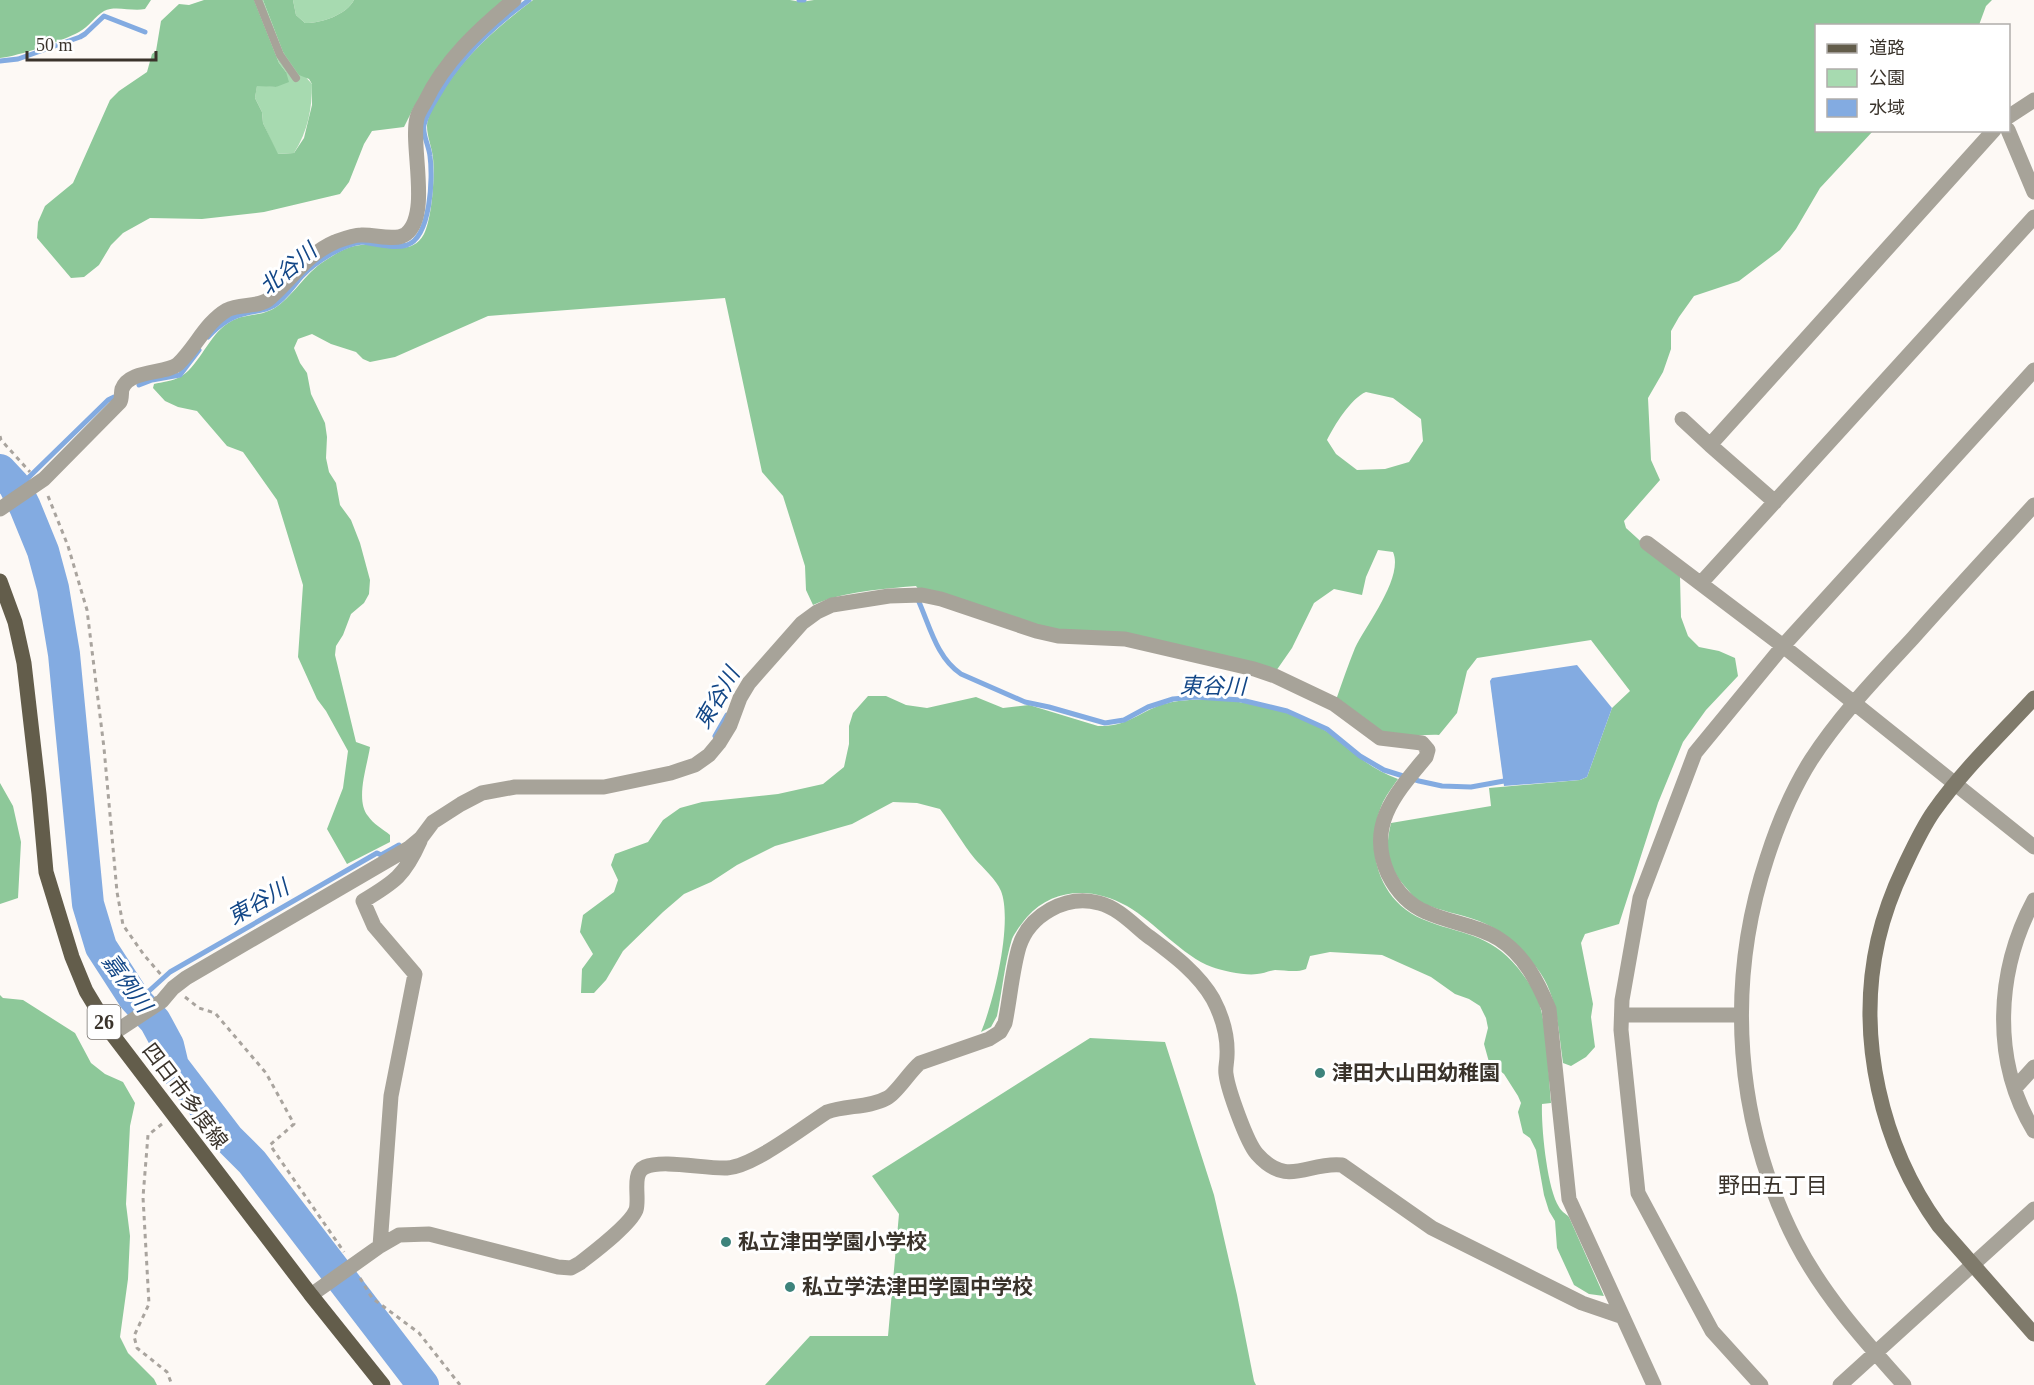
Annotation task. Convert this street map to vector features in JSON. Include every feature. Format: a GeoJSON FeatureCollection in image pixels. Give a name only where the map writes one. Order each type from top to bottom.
{"type":"FeatureCollection","features":[{"type":"Feature","properties":{"kind":"main road","name":"四日市多度線"},"geometry":{"type":"LineString","coordinates":[[0,581],[15,622],[24,663],[46,872],[72,957],[86,991],[112,1034],[173,1115],[317,1290],[383,1385]]}},
{"type":"Feature","properties":{"kind":"street"},"geometry":{"type":"LineString","coordinates":[[0,509],[37,485],[120,402],[122,389],[128,382],[149,371],[177,365],[204,330],[222,313],[231,308],[266,302],[300,266],[334,243],[358,235],[398,238],[407,233],[413,224],[419,202],[417,118],[434,86],[455,56],[470,38],[514,0]]}},
{"type":"Feature","properties":{"kind":"street"},"geometry":{"type":"LineString","coordinates":[[2010,116],[2034,100]]}},
{"type":"Feature","properties":{"kind":"street"},"geometry":{"type":"LineString","coordinates":[[1710,445],[1992,132]]}},
{"type":"Feature","properties":{"kind":"street"},"geometry":{"type":"LineString","coordinates":[[2009,132],[2034,192]]}},
{"type":"Feature","properties":{"kind":"street"},"geometry":{"type":"LineString","coordinates":[[1701,583],[2034,217]]}},
{"type":"Feature","properties":{"kind":"street"},"geometry":{"type":"LineString","coordinates":[[1761,1385],[1712,1331],[1638,1193],[1621,1029],[1622,1000],[1640,898],[1695,753],[1783,646],[2034,370]]}},
{"type":"Feature","properties":{"kind":"street"},"geometry":{"type":"LineString","coordinates":[[1682,419],[1774,502]]}},
{"type":"Feature","properties":{"kind":"street"},"geometry":{"type":"LineString","coordinates":[[1904,1385],[1841,1313],[1808,1264],[1771,1185],[1761,1157],[1743,1072],[1740,1015],[1746,939],[1771,844],[1810,762],[1853,703],[2034,505]]}},
{"type":"Feature","properties":{"kind":"street"},"geometry":{"type":"LineString","coordinates":[[1647,543],[1783,646],[2034,847]]}},
{"type":"Feature","properties":{"kind":"street"},"geometry":{"type":"LineString","coordinates":[[380,1246],[391,1096],[415,974],[374,926],[363,901],[400,876],[409,864],[421,838],[433,822],[482,793],[515,787],[604,787],[671,773],[695,765],[709,755],[719,743],[749,683],[802,623],[832,605],[889,596],[922,595],[1058,636],[1125,639],[1254,669],[1275,676],[1334,704],[1380,738],[1422,743],[1428,750],[1426,757],[1399,789],[1381,827],[1379,844],[1384,864],[1394,885],[1406,900],[1425,912],[1481,930],[1499,939],[1517,954],[1531,972],[1546,1000],[1550,1009],[1569,1199],[1654,1385]]}},
{"type":"Feature","properties":{"kind":"street"},"geometry":{"type":"LineString","coordinates":[[2034,698],[1954,784],[1920,834],[1889,900],[1874,960],[1870,1003],[1870,1028],[1881,1098],[1895,1145],[1906,1171],[1928,1210],[1973,1266],[2034,1334]]}},
{"type":"Feature","properties":{"kind":"street"},"geometry":{"type":"LineString","coordinates":[[112,1034],[162,1001],[186,978],[409,848],[421,838]]}},
{"type":"Feature","properties":{"kind":"street"},"geometry":{"type":"LineString","coordinates":[[2034,900],[2015,943],[2005,985],[2004,1037],[2015,1088],[2034,1131]]}},
{"type":"Feature","properties":{"kind":"street"},"geometry":{"type":"LineString","coordinates":[[317,1290],[380,1246],[399,1236],[429,1234],[558,1268],[571,1268],[580,1263],[630,1220],[638,1204],[637,1181],[643,1167],[658,1164],[729,1168],[747,1164],[826,1112],[889,1098],[911,1070],[920,1063],[989,1039],[1000,1032],[1005,1023],[1020,946],[1026,934],[1035,920],[1048,910],[1060,904],[1081,901],[1098,902],[1113,908],[1185,964],[1212,998],[1225,1028],[1227,1054],[1225,1073],[1248,1142],[1258,1156],[1275,1169],[1293,1173],[1324,1165],[1342,1165],[1432,1228],[1582,1303],[1623,1317]]}},
{"type":"Feature","properties":{"kind":"street"},"geometry":{"type":"LineString","coordinates":[[1622,1015],[1740,1015]]}},
{"type":"Feature","properties":{"kind":"street"},"geometry":{"type":"LineString","coordinates":[[2015,1088],[2034,1067]]}},
{"type":"Feature","properties":{"kind":"street"},"geometry":{"type":"LineString","coordinates":[[1840,1385],[2034,1209]]}},
{"type":"Feature","properties":{"kind":"lane"},"geometry":{"type":"LineString","coordinates":[[258,0],[280,55],[296,78]]}},
{"type":"Feature","properties":{"kind":"path"},"geometry":{"type":"LineString","coordinates":[[0,436],[24,465]]}},
{"type":"Feature","properties":{"kind":"path"},"geometry":{"type":"LineString","coordinates":[[37,485],[49,498],[68,546],[87,610],[104,748],[117,892],[123,925],[144,955],[173,988],[199,1008],[215,1013],[266,1073],[294,1124],[270,1145],[353,1265],[372,1298],[419,1333],[460,1385]]}},
{"type":"Feature","properties":{"kind":"path"},"geometry":{"type":"LineString","coordinates":[[172,1385],[167,1372],[137,1348],[134,1336],[149,1304],[143,1197],[148,1135],[173,1115]]}},
{"type":"Feature","properties":{"kind":"green space"},"geometry":{"type":"Polygon","coordinates":[[[0,0],[151,0],[145,9],[109,9],[72,36],[52,44],[0,58],[0,0]]]}},
{"type":"Feature","properties":{"kind":"green space"},"geometry":{"type":"Polygon","coordinates":[[[204,0],[254,0],[289,82],[276,87],[257,86],[255,98],[262,112],[263,123],[278,154],[294,153],[304,138],[312,105],[312,84],[309,79],[299,75],[283,52],[263,0],[293,0],[296,15],[305,23],[319,22],[333,17],[345,10],[354,0],[507,0],[414,107],[404,127],[372,131],[364,144],[349,182],[340,194],[264,212],[202,219],[150,218],[123,233],[111,245],[99,265],[84,277],[71,278],[37,238],[38,222],[45,206],[73,183],[110,100],[147,72],[152,54],[156,51],[161,21],[179,4],[189,5],[204,0]]]}},
{"type":"Feature","properties":{"kind":"green space"},"geometry":{"type":"Polygon","coordinates":[[[254,0],[263,0],[283,52],[312,84],[308,120],[294,153],[277,154],[255,98],[257,85],[276,87],[286,72],[279,63],[254,0]]]}},
{"type":"Feature","properties":{"kind":"green space"},"geometry":{"type":"Polygon","coordinates":[[[293,0],[354,0],[345,10],[333,17],[319,22],[305,23],[296,15],[293,0]]]}},
{"type":"Feature","properties":{"kind":"green space"},"geometry":{"type":"Polygon","coordinates":[[[533,0],[790,0],[801,2],[814,0],[1992,0],[1986,6],[1979,24],[1815,24],[1815,132],[1872,132],[1820,188],[1796,229],[1780,250],[1739,281],[1694,296],[1671,331],[1671,349],[1663,372],[1648,398],[1651,460],[1660,480],[1624,521],[1626,528],[1680,577],[1681,617],[1688,636],[1699,647],[1719,651],[1735,658],[1738,676],[1706,710],[1683,742],[1658,803],[1619,924],[1585,934],[1581,943],[1593,1004],[1591,1017],[1595,1047],[1586,1057],[1571,1066],[1563,1063],[1553,1001],[1536,967],[1503,934],[1472,919],[1429,906],[1413,896],[1392,867],[1388,843],[1391,823],[1491,806],[1489,788],[1580,780],[1587,777],[1612,708],[1630,691],[1591,640],[1477,658],[1467,671],[1457,713],[1439,735],[1395,736],[1377,731],[1336,700],[1355,648],[1389,587],[1395,562],[1393,552],[1378,550],[1366,577],[1362,595],[1334,589],[1314,603],[1292,648],[1276,671],[1056,632],[919,590],[916,586],[851,594],[813,605],[806,590],[805,566],[783,496],[762,472],[725,298],[488,316],[395,357],[370,362],[356,352],[331,344],[312,334],[298,339],[294,348],[307,373],[311,394],[325,423],[326,458],[329,472],[336,483],[340,505],[351,520],[360,543],[370,580],[369,594],[364,603],[351,614],[336,646],[335,655],[356,742],[370,747],[362,792],[364,809],[373,822],[390,835],[390,842],[347,864],[327,829],[343,788],[348,751],[317,699],[298,657],[303,585],[277,500],[243,452],[227,446],[197,411],[178,407],[165,401],[153,388],[154,384],[174,380],[186,373],[224,326],[236,319],[277,307],[314,269],[339,252],[361,245],[404,248],[418,242],[427,227],[434,175],[427,126],[429,115],[448,82],[493,32],[533,0]],[[1366,392],[1360,395],[1344,413],[1327,440],[1336,454],[1357,470],[1385,469],[1409,462],[1423,441],[1421,419],[1393,398],[1366,392]]]}},
{"type":"Feature","properties":{"kind":"green space"},"geometry":{"type":"Polygon","coordinates":[[[868,696],[886,696],[906,705],[927,708],[976,697],[1003,708],[1029,705],[1098,726],[1115,725],[1158,706],[1176,702],[1211,700],[1245,703],[1279,711],[1311,723],[1332,734],[1371,766],[1398,779],[1383,802],[1377,819],[1375,853],[1384,885],[1406,910],[1422,919],[1473,936],[1496,947],[1518,968],[1536,994],[1543,1019],[1548,1062],[1551,1103],[1542,1104],[1542,1114],[1551,1186],[1559,1207],[1569,1217],[1604,1296],[1589,1294],[1574,1285],[1557,1248],[1555,1221],[1544,1195],[1536,1150],[1530,1138],[1523,1133],[1518,1112],[1521,1103],[1518,1096],[1504,1074],[1489,1062],[1484,1044],[1488,1028],[1480,1006],[1455,994],[1431,977],[1382,955],[1330,952],[1310,956],[1306,969],[1298,971],[1275,970],[1261,974],[1241,974],[1222,970],[1190,955],[1127,906],[1101,895],[1074,893],[1061,895],[1037,907],[1017,931],[1012,939],[1005,967],[997,1016],[991,1027],[981,1032],[1000,962],[1005,922],[1004,905],[996,882],[970,853],[940,809],[917,803],[893,802],[852,824],[775,846],[737,865],[711,882],[684,894],[623,951],[606,980],[594,993],[581,993],[582,969],[593,954],[580,932],[583,915],[614,892],[618,880],[611,865],[615,854],[648,842],[663,820],[680,808],[702,802],[778,794],[823,784],[844,767],[849,744],[849,726],[853,713],[868,696]]]}},
{"type":"Feature","properties":{"kind":"green space"},"geometry":{"type":"Polygon","coordinates":[[[0,783],[13,806],[21,842],[18,898],[0,904],[0,783]]]}},
{"type":"Feature","properties":{"kind":"green space"},"geometry":{"type":"Polygon","coordinates":[[[0,995],[3,998],[23,1000],[75,1033],[91,1063],[105,1074],[123,1082],[135,1103],[130,1126],[126,1204],[130,1236],[128,1279],[120,1337],[128,1353],[154,1379],[157,1385],[0,1385],[0,995]]]}},
{"type":"Feature","properties":{"kind":"green space"},"geometry":{"type":"Polygon","coordinates":[[[1090,1038],[1165,1042],[1214,1195],[1256,1385],[765,1385],[810,1336],[888,1336],[899,1214],[872,1176],[1090,1038]]]}},
{"type":"Feature","properties":{"kind":"water"},"geometry":{"type":"Polygon","coordinates":[[[1577,665],[1612,708],[1587,777],[1580,780],[1504,786],[1490,681],[1492,678],[1577,665]]]}},
{"type":"Feature","properties":{"kind":"waterway","name":"北谷川"},"geometry":{"type":"LineString","coordinates":[[208,337],[230,319],[241,314],[267,309],[277,303],[302,276],[338,250],[362,242],[396,246],[407,245],[415,240],[426,219],[429,205],[430,156],[424,129],[428,114],[456,68],[467,55],[503,20],[529,0]]}},
{"type":"Feature","properties":{"kind":"waterway","name":"北谷川"},"geometry":{"type":"LineString","coordinates":[[799,0],[804,0]]}},
{"type":"Feature","properties":{"kind":"waterway"},"geometry":{"type":"LineString","coordinates":[[0,61],[18,59],[80,37],[104,16],[145,32]]}},
{"type":"Feature","properties":{"kind":"waterway","name":"北谷川"},"geometry":{"type":"LineString","coordinates":[[139,385],[180,375],[199,350]]}},
{"type":"Feature","properties":{"kind":"waterway","name":"北谷川"},"geometry":{"type":"LineString","coordinates":[[14,485],[28,478],[108,400],[114,397]]}},
{"type":"Feature","properties":{"kind":"waterway","name":"嘉例川"},"geometry":{"type":"LineString","coordinates":[[0,470],[14,485],[25,507],[43,551],[53,588],[64,654],[88,904],[101,947],[134,998],[155,1021],[168,1045],[173,1066],[228,1138],[252,1162],[423,1385]]}},
{"type":"Feature","properties":{"kind":"waterway","name":"東谷川"},"geometry":{"type":"LineString","coordinates":[[919,602],[940,651],[953,667],[961,674],[1025,702],[1105,723],[1124,720],[1148,707],[1173,699],[1195,697],[1241,700],[1287,711],[1327,729],[1360,756],[1384,770],[1419,781],[1442,786],[1471,787],[1504,781]]}},
{"type":"Feature","properties":{"kind":"waterway","name":"東谷川"},"geometry":{"type":"LineString","coordinates":[[715,736],[727,715]]}},
{"type":"Feature","properties":{"kind":"waterway","name":"東谷川"},"geometry":{"type":"LineString","coordinates":[[134,998],[149,991],[170,972],[377,853],[381,855],[399,845]]}},
{"type":"Feature","properties":{"kind":"place","name":"津田大山田幼稚園"},"geometry":{"type":"Point","coordinates":[1320,1073]}},
{"type":"Feature","properties":{"kind":"place","name":"私立津田学園小学校"},"geometry":{"type":"Point","coordinates":[726,1242]}},
{"type":"Feature","properties":{"kind":"place","name":"私立学法津田学園中学校"},"geometry":{"type":"Point","coordinates":[790,1287]}},
{"type":"Feature","properties":{"kind":"district","name":"野田五丁目"},"geometry":{"type":"Point","coordinates":[1773,1185]}}]}
